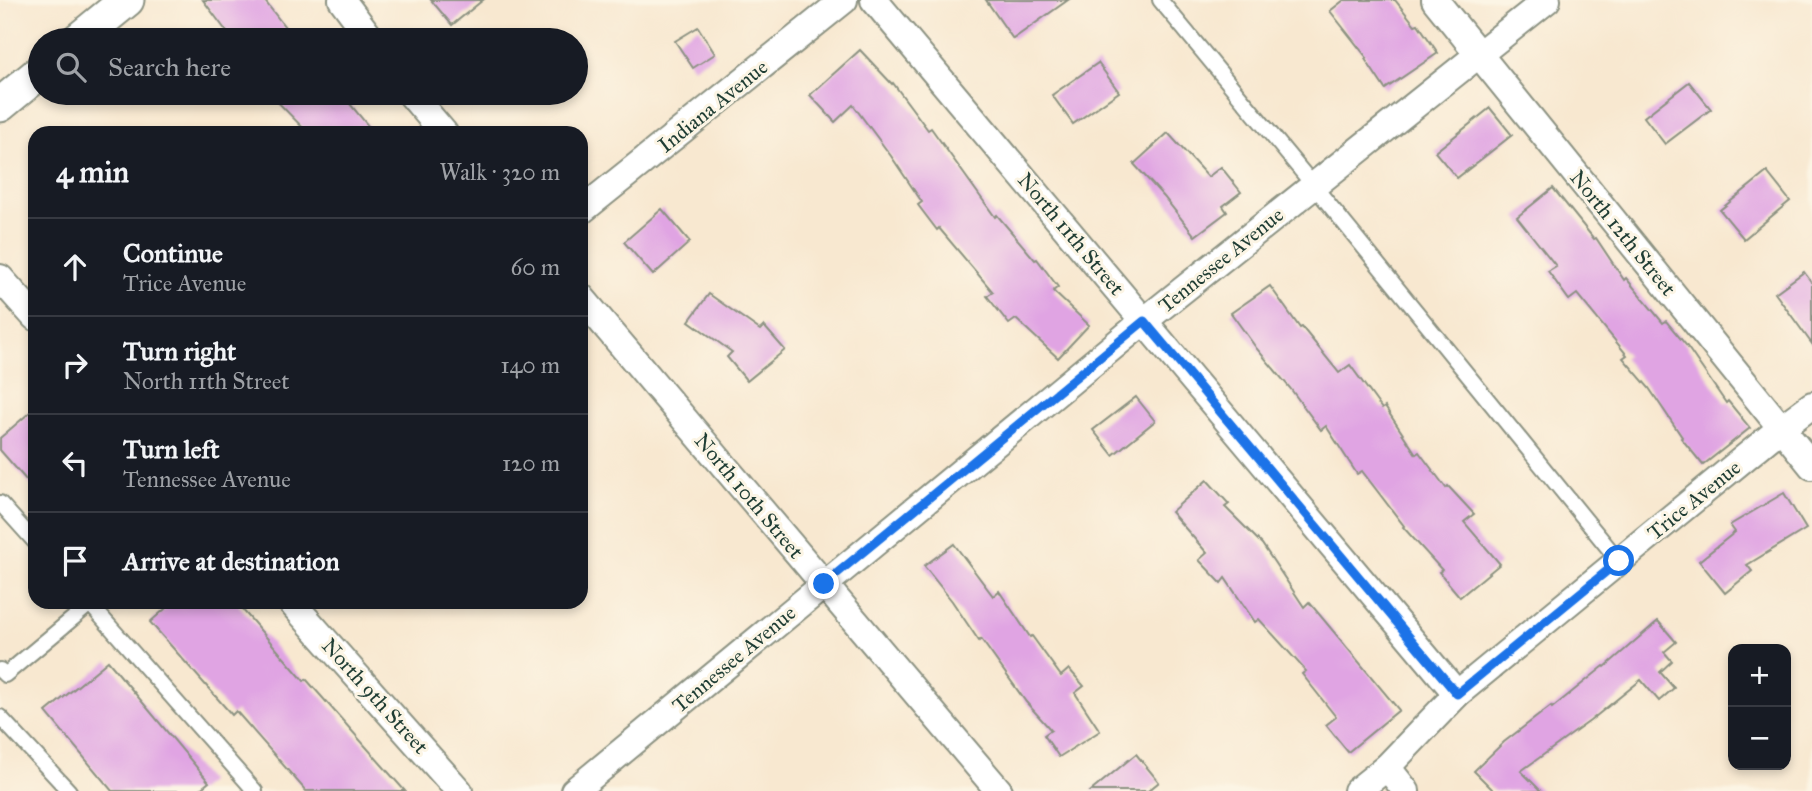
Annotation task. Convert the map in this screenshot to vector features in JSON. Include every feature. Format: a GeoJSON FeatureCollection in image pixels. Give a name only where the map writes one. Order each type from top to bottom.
{"type":"FeatureCollection","features":[{"type":"Feature","properties":{"kind":"street"},"geometry":{"type":"LineString","coordinates":[[93,28],[127,0]]}},
{"type":"Feature","properties":{"kind":"street"},"geometry":{"type":"LineString","coordinates":[[342,0],[363,28]]}},
{"type":"Feature","properties":{"kind":"street","name":"Indiana Avenue"},"geometry":{"type":"LineString","coordinates":[[588,205],[844,0]]}},
{"type":"Feature","properties":{"kind":"street","name":"North 11th Street"},"geometry":{"type":"LineString","coordinates":[[874,0],[1457,694]]}},
{"type":"Feature","properties":{"kind":"street","name":"North 12th Street"},"geometry":{"type":"LineString","coordinates":[[1435,0],[1812,466]]}},
{"type":"Feature","properties":{"kind":"street","name":"Tennessee Avenue"},"geometry":{"type":"LineString","coordinates":[[574,791],[1144,321],[1548,0]]}},
{"type":"Feature","properties":{"kind":"street"},"geometry":{"type":"LineString","coordinates":[[0,105],[28,82]]}},
{"type":"Feature","properties":{"kind":"street"},"geometry":{"type":"LineString","coordinates":[[420,105],[438,126]]}},
{"type":"Feature","properties":{"kind":"street"},"geometry":{"type":"LineString","coordinates":[[0,278],[28,309]]}},
{"type":"Feature","properties":{"kind":"street","name":"North 10th Street"},"geometry":{"type":"LineString","coordinates":[[588,305],[999,791]]}},
{"type":"Feature","properties":{"kind":"street","name":"Trice Avenue"},"geometry":{"type":"LineString","coordinates":[[1357,791],[1387,766],[1457,694],[1812,405]]}},
{"type":"Feature","properties":{"kind":"street","name":"North 9th Street"},"geometry":{"type":"LineString","coordinates":[[296,609],[459,791]]}},
{"type":"Feature","properties":{"kind":"street"},"geometry":{"type":"LineString","coordinates":[[1387,766],[1406,791]]}},
{"type":"Feature","properties":{"kind":"lane"},"geometry":{"type":"LineString","coordinates":[[1160,0],[1619,561]]}},
{"type":"Feature","properties":{"kind":"lane"},"geometry":{"type":"LineString","coordinates":[[0,503],[28,534]]}},
{"type":"Feature","properties":{"kind":"lane"},"geometry":{"type":"LineString","coordinates":[[2,677],[84,609]]}},
{"type":"Feature","properties":{"kind":"lane"},"geometry":{"type":"LineString","coordinates":[[96,609],[255,791]]}},
{"type":"Feature","properties":{"kind":"lane"},"geometry":{"type":"LineString","coordinates":[[0,717],[69,791]]}},
{"type":"Feature","properties":{"kind":"building"},"geometry":{"type":"Polygon","coordinates":[[[203,0],[264,0],[286,28],[224,28],[203,0]]]}},
{"type":"Feature","properties":{"kind":"building"},"geometry":{"type":"Polygon","coordinates":[[[431,0],[483,0],[452,25],[431,0]]]}},
{"type":"Feature","properties":{"kind":"building"},"geometry":{"type":"Polygon","coordinates":[[[986,0],[1068,0],[1013,39],[986,0]]]}},
{"type":"Feature","properties":{"kind":"building"},"geometry":{"type":"Polygon","coordinates":[[[1344,0],[1395,0],[1415,25],[1418,24],[1438,53],[1385,89],[1365,59],[1367,58],[1330,11],[1344,0]]]}},
{"type":"Feature","properties":{"kind":"building"},"geometry":{"type":"Polygon","coordinates":[[[698,27],[715,54],[693,68],[675,41],[698,27]]]}},
{"type":"Feature","properties":{"kind":"building"},"geometry":{"type":"Polygon","coordinates":[[[860,50],[893,83],[928,130],[931,128],[995,217],[997,215],[1035,260],[1037,259],[1058,287],[1053,291],[1089,325],[1058,358],[1016,319],[1009,324],[987,296],[993,292],[918,205],[922,202],[853,105],[835,122],[810,95],[860,50]]]}},
{"type":"Feature","properties":{"kind":"building"},"geometry":{"type":"Polygon","coordinates":[[[1098,63],[1119,92],[1073,124],[1052,95],[1098,63]]]}},
{"type":"Feature","properties":{"kind":"building"},"geometry":{"type":"Polygon","coordinates":[[[1689,82],[1711,109],[1665,144],[1644,117],[1689,82]]]}},
{"type":"Feature","properties":{"kind":"building"},"geometry":{"type":"Polygon","coordinates":[[[281,105],[351,105],[368,126],[301,126],[281,105]]]}},
{"type":"Feature","properties":{"kind":"building"},"geometry":{"type":"Polygon","coordinates":[[[1490,108],[1512,135],[1457,178],[1435,152],[1490,108]]]}},
{"type":"Feature","properties":{"kind":"building"},"geometry":{"type":"Polygon","coordinates":[[[1168,133],[1208,177],[1221,167],[1241,192],[1223,206],[1227,212],[1195,236],[1134,164],[1168,133]]]}},
{"type":"Feature","properties":{"kind":"building"},"geometry":{"type":"Polygon","coordinates":[[[1767,172],[1790,201],[1744,239],[1720,210],[1767,172]]]}},
{"type":"Feature","properties":{"kind":"building"},"geometry":{"type":"Polygon","coordinates":[[[1553,188],[1594,239],[1596,238],[1624,280],[1626,278],[1663,323],[1666,321],[1726,403],[1728,401],[1750,428],[1703,465],[1681,438],[1649,388],[1623,358],[1627,355],[1577,294],[1569,300],[1548,271],[1556,266],[1517,217],[1553,188]]]}},
{"type":"Feature","properties":{"kind":"building"},"geometry":{"type":"Polygon","coordinates":[[[662,209],[690,242],[653,275],[624,242],[662,209]]]}},
{"type":"Feature","properties":{"kind":"building"},"geometry":{"type":"Polygon","coordinates":[[[1804,272],[1812,283],[1812,344],[1775,293],[1804,272]]]}},
{"type":"Feature","properties":{"kind":"building"},"geometry":{"type":"Polygon","coordinates":[[[1270,286],[1300,328],[1302,327],[1339,373],[1350,365],[1382,409],[1385,407],[1416,454],[1419,452],[1446,488],[1448,486],[1474,514],[1464,522],[1500,564],[1460,597],[1439,572],[1442,570],[1403,527],[1362,471],[1357,474],[1326,426],[1321,430],[1231,313],[1270,286]]]}},
{"type":"Feature","properties":{"kind":"building"},"geometry":{"type":"Polygon","coordinates":[[[709,294],[760,330],[764,326],[785,350],[747,381],[727,357],[732,352],[689,321],[709,294]]]}},
{"type":"Feature","properties":{"kind":"building"},"geometry":{"type":"Polygon","coordinates":[[[1136,397],[1155,421],[1113,455],[1093,430],[1136,397]]]}},
{"type":"Feature","properties":{"kind":"building"},"geometry":{"type":"Polygon","coordinates":[[[28,414],[28,482],[0,450],[0,438],[28,414]]]}},
{"type":"Feature","properties":{"kind":"building"},"geometry":{"type":"Polygon","coordinates":[[[1207,480],[1229,504],[1225,507],[1262,544],[1304,607],[1309,602],[1399,710],[1348,752],[1326,725],[1336,717],[1302,674],[1306,671],[1259,619],[1255,622],[1225,578],[1221,583],[1199,560],[1207,553],[1171,512],[1207,480]]]}},
{"type":"Feature","properties":{"kind":"building"},"geometry":{"type":"Polygon","coordinates":[[[1784,493],[1806,529],[1747,565],[1752,571],[1725,593],[1699,561],[1735,532],[1730,525],[1784,493]]]}},
{"type":"Feature","properties":{"kind":"building"},"geometry":{"type":"Polygon","coordinates":[[[954,544],[993,596],[999,591],[1061,676],[1069,669],[1084,686],[1075,693],[1100,731],[1059,757],[1044,735],[1051,730],[1026,702],[924,566],[954,544]]]}},
{"type":"Feature","properties":{"kind":"building"},"geometry":{"type":"Polygon","coordinates":[[[165,609],[242,609],[405,791],[306,791],[236,711],[232,715],[150,622],[165,609]]]}},
{"type":"Feature","properties":{"kind":"building"},"geometry":{"type":"Polygon","coordinates":[[[1658,621],[1676,642],[1664,652],[1672,661],[1660,672],[1674,688],[1659,701],[1641,680],[1521,771],[1541,791],[1494,791],[1474,771],[1504,742],[1605,667],[1658,621]]]}},
{"type":"Feature","properties":{"kind":"building"},"geometry":{"type":"Polygon","coordinates":[[[108,661],[209,782],[198,791],[112,791],[46,712],[108,661]]]}},
{"type":"Feature","properties":{"kind":"building"},"geometry":{"type":"Polygon","coordinates":[[[1136,754],[1159,782],[1148,791],[1091,791],[1136,754]]]}},
{"type":"Feature","properties":{"kind":"route"},"geometry":{"type":"LineString","coordinates":[[824,584],[1144,321],[1457,694],[1619,561]]}}]}
